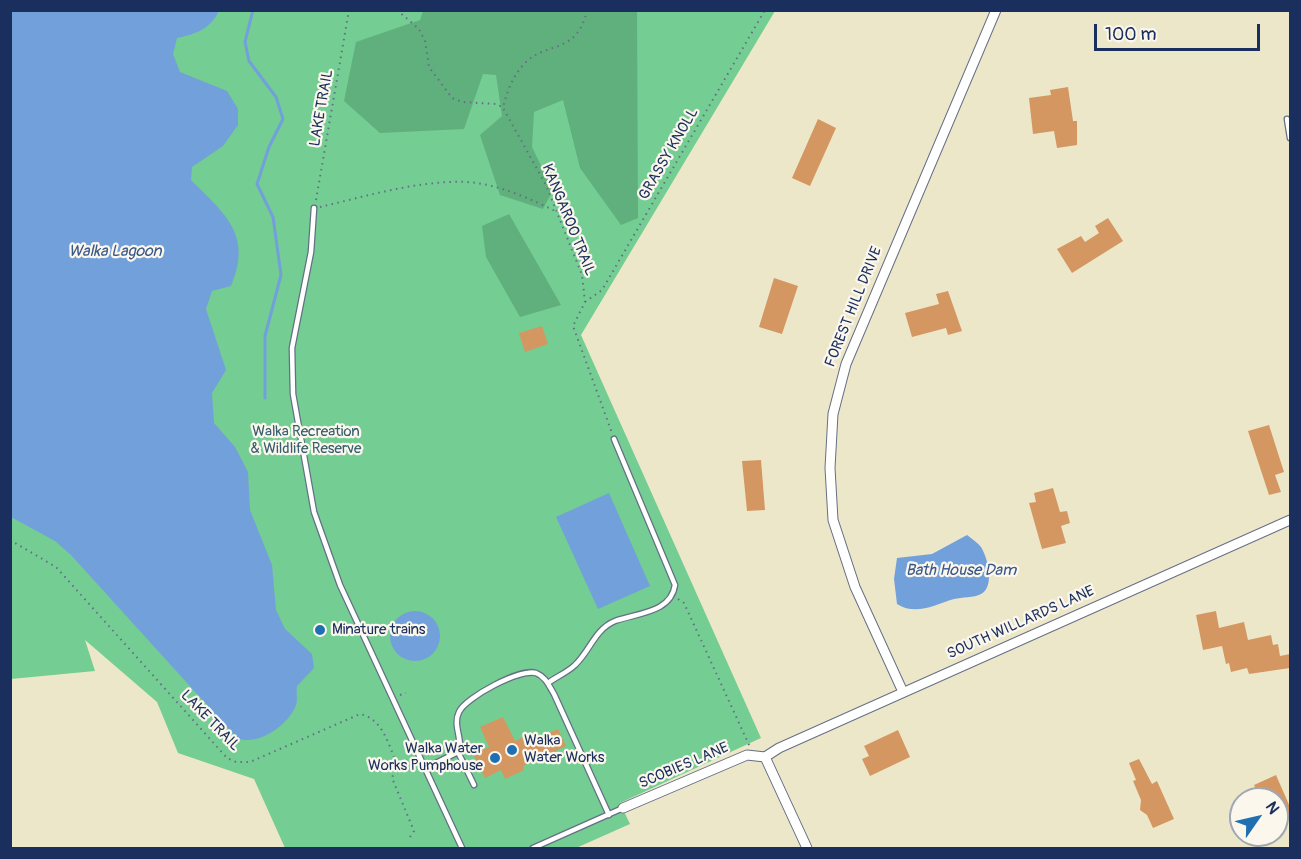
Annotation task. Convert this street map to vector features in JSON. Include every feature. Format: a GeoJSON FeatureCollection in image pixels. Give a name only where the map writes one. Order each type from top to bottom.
{"type":"FeatureCollection","features":[{"type":"Feature","properties":{"kind":"street","name":"FOREST HILL DRIVE"},"geometry":{"type":"LineString","coordinates":[[903,692],[855,587],[834,520],[830,468],[833,414],[846,364],[996,10]]}},
{"type":"Feature","properties":{"kind":"street","name":"SOUTH WILLARDS LANE"},"geometry":{"type":"LineString","coordinates":[[765,757],[779,748],[903,692],[1290,520]]}},
{"type":"Feature","properties":{"kind":"street","name":"SCOBIES LANE"},"geometry":{"type":"LineString","coordinates":[[623,808],[747,755],[765,757]]}},
{"type":"Feature","properties":{"kind":"street"},"geometry":{"type":"LineString","coordinates":[[765,757],[807,849]]}},
{"type":"Feature","properties":{"kind":"lane"},"geometry":{"type":"LineString","coordinates":[[1287,119],[1290,138]]}},
{"type":"Feature","properties":{"kind":"lane"},"geometry":{"type":"LineString","coordinates":[[314,208],[311,252],[292,348],[293,394],[314,512],[340,585],[462,849]]}},
{"type":"Feature","properties":{"kind":"lane"},"geometry":{"type":"LineString","coordinates":[[548,683],[575,665],[601,630],[614,621],[646,613],[665,603],[674,595],[675,585],[614,439]]}},
{"type":"Feature","properties":{"kind":"lane"},"geometry":{"type":"LineString","coordinates":[[424,769],[458,752],[461,747],[456,728],[458,713],[465,702],[523,674],[534,672],[548,683],[609,815]]}},
{"type":"Feature","properties":{"kind":"lane"},"geometry":{"type":"LineString","coordinates":[[458,752],[474,785]]}},
{"type":"Feature","properties":{"kind":"lane"},"geometry":{"type":"LineString","coordinates":[[533,849],[623,808]]}},
{"type":"Feature","properties":{"kind":"path","name":"LAKE TRAIL"},"geometry":{"type":"LineString","coordinates":[[314,208],[349,10]]}},
{"type":"Feature","properties":{"kind":"path"},"geometry":{"type":"LineString","coordinates":[[397,10],[419,29],[425,41],[429,67],[452,98],[462,102],[496,104],[503,108],[507,89],[527,61],[566,43],[579,31],[587,10]]}},
{"type":"Feature","properties":{"kind":"path","name":"GRASSY KNOLL"},"geometry":{"type":"LineString","coordinates":[[585,302],[602,290],[765,10]]}},
{"type":"Feature","properties":{"kind":"path","name":"KANGAROO TRAIL"},"geometry":{"type":"LineString","coordinates":[[503,108],[546,185],[582,275],[585,302],[573,326],[614,439]]}},
{"type":"Feature","properties":{"kind":"path"},"geometry":{"type":"LineString","coordinates":[[314,208],[429,184],[469,182],[509,192],[555,211]]}},
{"type":"Feature","properties":{"kind":"path","name":"LAKE TRAIL"},"geometry":{"type":"LineString","coordinates":[[10,540],[56,567],[227,758],[236,762],[250,762],[360,714],[372,717],[379,725],[397,764]]}},
{"type":"Feature","properties":{"kind":"path"},"geometry":{"type":"LineString","coordinates":[[674,595],[684,603],[754,755]]}},
{"type":"Feature","properties":{"kind":"path"},"geometry":{"type":"LineString","coordinates":[[408,840],[414,831],[392,778],[397,764],[418,756]]}},
{"type":"Feature","properties":{"kind":"green space","name":"Walka Recreation & Wildlife Reserve"},"geometry":{"type":"Polygon","coordinates":[[[11,11],[775,11],[581,335],[761,738],[620,803],[630,824],[576,848],[285,848],[254,779],[178,753],[157,702],[85,640],[95,671],[11,679],[11,11]]]}},
{"type":"Feature","properties":{"kind":"green space"},"geometry":{"type":"Polygon","coordinates":[[[423,11],[637,11],[638,218],[621,225],[580,168],[563,100],[534,112],[532,147],[553,190],[543,209],[500,195],[480,135],[502,116],[496,75],[483,74],[464,129],[380,133],[344,101],[356,42],[420,20],[423,11]]]}},
{"type":"Feature","properties":{"kind":"green space"},"geometry":{"type":"Polygon","coordinates":[[[509,214],[561,305],[520,317],[486,257],[482,226],[509,214]]]}},
{"type":"Feature","properties":{"kind":"water","name":"Walka Lagoon"},"geometry":{"type":"Polygon","coordinates":[[[11,10],[219,11],[202,30],[177,38],[173,54],[180,72],[227,91],[238,109],[238,125],[223,146],[192,167],[191,180],[215,204],[232,227],[239,253],[231,286],[212,291],[206,309],[226,370],[212,393],[214,423],[235,447],[248,472],[250,510],[272,565],[276,610],[285,629],[312,654],[314,668],[297,686],[297,703],[287,720],[263,737],[245,740],[237,738],[71,555],[55,541],[11,517],[11,10]]]}},
{"type":"Feature","properties":{"kind":"water"},"geometry":{"type":"Polygon","coordinates":[[[609,493],[650,586],[598,609],[556,517],[609,493]]]}},
{"type":"Feature","properties":{"kind":"water","name":"Bath House Dam"},"geometry":{"type":"Polygon","coordinates":[[[967,535],[977,542],[986,558],[989,579],[988,585],[981,594],[918,609],[897,604],[894,579],[897,558],[932,554],[967,535]]]}},
{"type":"Feature","properties":{"kind":"water"},"geometry":{"type":"Polygon","coordinates":[[[410,611],[420,611],[433,618],[440,631],[440,641],[433,654],[420,661],[410,661],[401,657],[394,650],[390,641],[390,631],[394,622],[401,615],[410,611]]]}},
{"type":"Feature","properties":{"kind":"building"},"geometry":{"type":"Polygon","coordinates":[[[1068,87],[1073,121],[1077,121],[1077,145],[1057,148],[1054,131],[1033,134],[1029,98],[1051,95],[1050,90],[1068,87]]]}},
{"type":"Feature","properties":{"kind":"building"},"geometry":{"type":"Polygon","coordinates":[[[818,119],[836,128],[810,186],[792,178],[818,119]]]}},
{"type":"Feature","properties":{"kind":"building"},"geometry":{"type":"Polygon","coordinates":[[[1108,218],[1123,241],[1072,273],[1057,249],[1081,236],[1085,242],[1099,233],[1095,226],[1108,218]]]}},
{"type":"Feature","properties":{"kind":"building"},"geometry":{"type":"Polygon","coordinates":[[[774,278],[798,286],[782,334],[759,327],[774,278]]]}},
{"type":"Feature","properties":{"kind":"building"},"geometry":{"type":"Polygon","coordinates":[[[948,291],[962,331],[948,335],[946,328],[912,337],[905,313],[939,304],[936,294],[948,291]]]}},
{"type":"Feature","properties":{"kind":"building"},"geometry":{"type":"Polygon","coordinates":[[[542,326],[548,344],[525,352],[519,333],[542,326]]]}},
{"type":"Feature","properties":{"kind":"building"},"geometry":{"type":"Polygon","coordinates":[[[1269,425],[1284,472],[1275,475],[1281,492],[1269,495],[1248,431],[1269,425]]]}},
{"type":"Feature","properties":{"kind":"building"},"geometry":{"type":"Polygon","coordinates":[[[761,460],[765,510],[747,511],[742,461],[761,460]]]}},
{"type":"Feature","properties":{"kind":"building"},"geometry":{"type":"Polygon","coordinates":[[[1053,488],[1060,512],[1067,511],[1070,523],[1061,526],[1066,543],[1042,549],[1029,503],[1036,502],[1034,493],[1053,488]]]}},
{"type":"Feature","properties":{"kind":"building"},"geometry":{"type":"Polygon","coordinates":[[[1216,611],[1219,628],[1244,622],[1248,640],[1271,635],[1273,645],[1278,644],[1280,656],[1290,654],[1290,668],[1249,674],[1247,668],[1231,672],[1229,663],[1226,664],[1222,646],[1203,650],[1196,615],[1216,611]]]}},
{"type":"Feature","properties":{"kind":"building","name":"Walka Water Works"},"geometry":{"type":"Polygon","coordinates":[[[503,717],[515,741],[534,732],[537,738],[558,729],[566,746],[523,766],[524,770],[505,779],[501,770],[485,778],[473,754],[489,747],[480,727],[503,717]]]}},
{"type":"Feature","properties":{"kind":"building"},"geometry":{"type":"Polygon","coordinates":[[[898,730],[910,757],[870,776],[862,759],[869,756],[864,746],[898,730]]]}},
{"type":"Feature","properties":{"kind":"building"},"geometry":{"type":"Polygon","coordinates":[[[1139,759],[1152,784],[1157,781],[1174,819],[1153,828],[1147,815],[1140,810],[1141,800],[1129,763],[1139,759]]]}},
{"type":"Feature","properties":{"kind":"building"},"geometry":{"type":"Polygon","coordinates":[[[1276,775],[1281,787],[1255,787],[1254,785],[1276,775]]]}},
{"type":"Feature","properties":{"kind":"waterway"},"geometry":{"type":"LineString","coordinates":[[253,10],[245,42],[249,61],[276,97],[283,119],[269,147],[257,184],[273,217],[281,275],[265,336],[265,398]]}},
{"type":"Feature","properties":{"kind":"place","name":"Minature trains"},"geometry":{"type":"Point","coordinates":[320,630]}},
{"type":"Feature","properties":{"kind":"place","name":"Walka Water Works"},"geometry":{"type":"Point","coordinates":[512,750]}},
{"type":"Feature","properties":{"kind":"place","name":"Walka Water Works Pumphouse"},"geometry":{"type":"Point","coordinates":[495,758]}}]}
